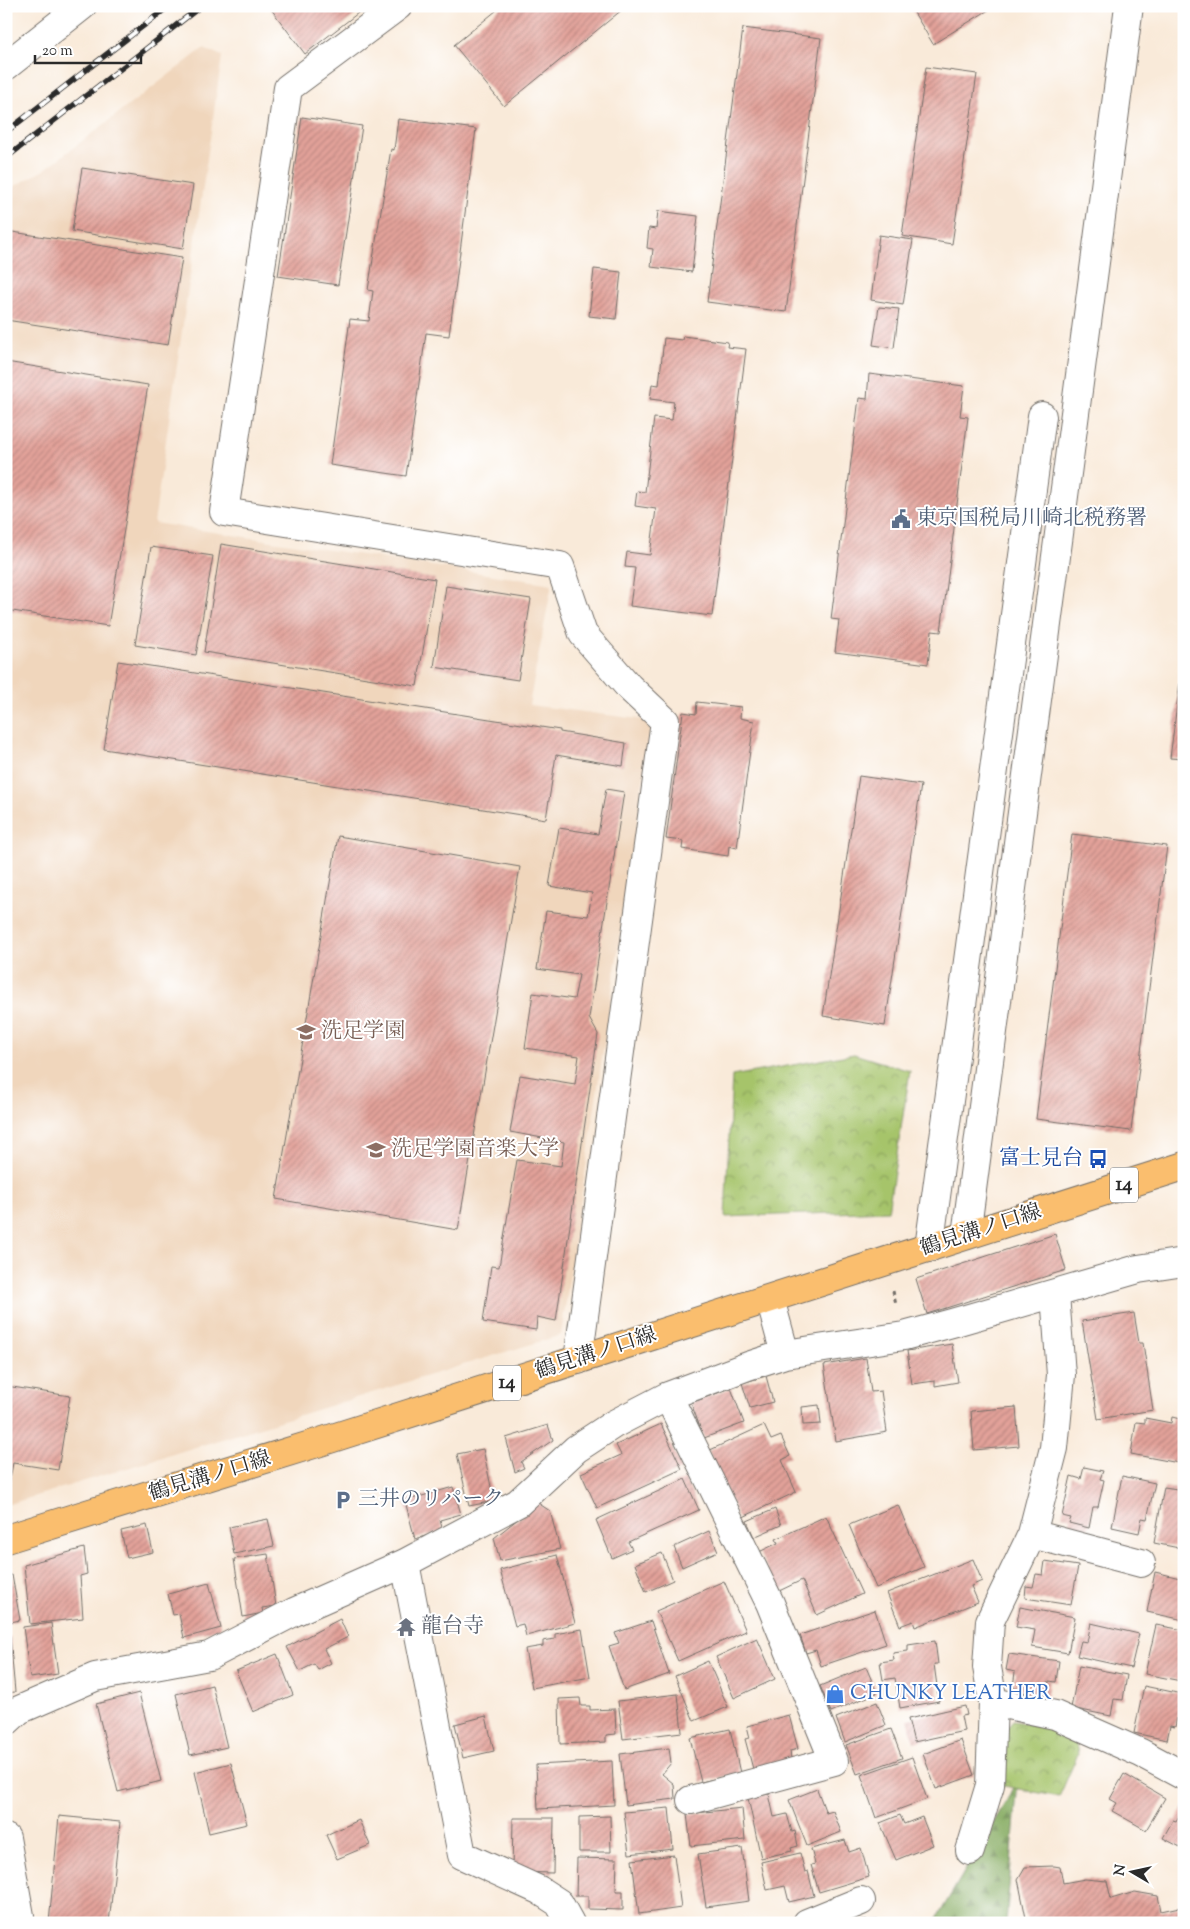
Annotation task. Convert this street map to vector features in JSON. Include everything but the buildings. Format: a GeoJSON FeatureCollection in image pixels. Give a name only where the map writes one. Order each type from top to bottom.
{"type":"FeatureCollection","features":[{"type":"Feature","properties":{"kind":"main road","name":"鶴見溝ノ口線"},"geometry":{"type":"LineString","coordinates":[[6,1539],[196,1482],[1184,1166]]}},
{"type":"Feature","properties":{"kind":"street"},"geometry":{"type":"LineString","coordinates":[[6,66],[82,6]]}},
{"type":"Feature","properties":{"kind":"street"},"geometry":{"type":"LineString","coordinates":[[398,6],[288,88],[224,512],[560,566],[583,634],[629,687],[665,721],[578,1360]]}},
{"type":"Feature","properties":{"kind":"street"},"geometry":{"type":"LineString","coordinates":[[966,1235],[1129,6]]}},
{"type":"Feature","properties":{"kind":"street"},"geometry":{"type":"LineString","coordinates":[[928,1248],[1042,416]]}},
{"type":"Feature","properties":{"kind":"street"},"geometry":{"type":"LineString","coordinates":[[6,1722],[19,1710],[95,1677],[209,1656],[294,1612],[406,1563],[518,1503],[576,1449],[614,1424],[668,1396],[785,1354],[904,1336],[1138,1269],[1184,1262]]}},
{"type":"Feature","properties":{"kind":"street"},"geometry":{"type":"LineString","coordinates":[[970,1851],[990,1785],[993,1702],[987,1667],[990,1622],[1032,1534],[1054,1448],[1061,1375],[1055,1294]]}},
{"type":"Feature","properties":{"kind":"street"},"geometry":{"type":"LineString","coordinates":[[770,1299],[785,1354]]}},
{"type":"Feature","properties":{"kind":"street"},"geometry":{"type":"LineString","coordinates":[[668,1396],[770,1603],[834,1761],[691,1800]]}},
{"type":"Feature","properties":{"kind":"street"},"geometry":{"type":"LineString","coordinates":[[1032,1534],[1141,1563]]}},
{"type":"Feature","properties":{"kind":"street"},"geometry":{"type":"LineString","coordinates":[[406,1563],[462,1855],[539,1890],[559,1903],[570,1923]]}},
{"type":"Feature","properties":{"kind":"street"},"geometry":{"type":"LineString","coordinates":[[993,1702],[1055,1715],[1141,1753],[1184,1776]]}},
{"type":"Feature","properties":{"kind":"street"},"geometry":{"type":"LineString","coordinates":[[6,1838],[20,1916],[19,1923]]}},
{"type":"Feature","properties":{"kind":"street"},"geometry":{"type":"LineString","coordinates":[[807,1923],[861,1901]]}},
{"type":"Feature","properties":{"kind":"path"},"geometry":{"type":"LineString","coordinates":[[886,1262],[904,1336]]}},
{"type":"Feature","properties":{"kind":"shaded area","name":"洗足学園"},"geometry":{"type":"Polygon","coordinates":[[[204,48],[222,56],[154,523],[552,584],[529,705],[646,720],[651,728],[561,1335],[6,1505],[6,191],[44,170],[204,48]]]}},
{"type":"Feature","properties":{"kind":"green space"},"geometry":{"type":"Polygon","coordinates":[[[854,1054],[910,1071],[888,1211],[725,1217],[732,1076],[854,1054]]]}},
{"type":"Feature","properties":{"kind":"green space"},"geometry":{"type":"Polygon","coordinates":[[[1013,1721],[1042,1726],[1075,1739],[1078,1754],[1059,1797],[1000,1785],[1000,1736],[1013,1721]]]}},
{"type":"Feature","properties":{"kind":"green space"},"geometry":{"type":"Polygon","coordinates":[[[1018,1781],[1006,1923],[934,1923],[1018,1781]]]}},
{"type":"Feature","properties":{"kind":"railway"},"geometry":{"type":"LineString","coordinates":[[6,132],[169,6]]}},
{"type":"Feature","properties":{"kind":"railway"},"geometry":{"type":"LineString","coordinates":[[6,158],[201,6]]}},
{"type":"Feature","properties":{"kind":"place","name":"東京国税局川崎北税務署"},"geometry":{"type":"Point","coordinates":[901,519]}},
{"type":"Feature","properties":{"kind":"place","name":"洗足学園"},"geometry":{"type":"Point","coordinates":[306,1032]}},
{"type":"Feature","properties":{"kind":"place","name":"洗足学園音楽大学"},"geometry":{"type":"Point","coordinates":[376,1150]}},
{"type":"Feature","properties":{"kind":"place","name":"富士見台"},"geometry":{"type":"Point","coordinates":[1098,1159]}},
{"type":"Feature","properties":{"kind":"place","name":"三井のリパーク"},"geometry":{"type":"Point","coordinates":[343,1500]}},
{"type":"Feature","properties":{"kind":"place","name":"龍台寺"},"geometry":{"type":"Point","coordinates":[406,1627]}},
{"type":"Feature","properties":{"kind":"place","name":"CHUNKY LEATHER"},"geometry":{"type":"Point","coordinates":[835,1694]}}]}
